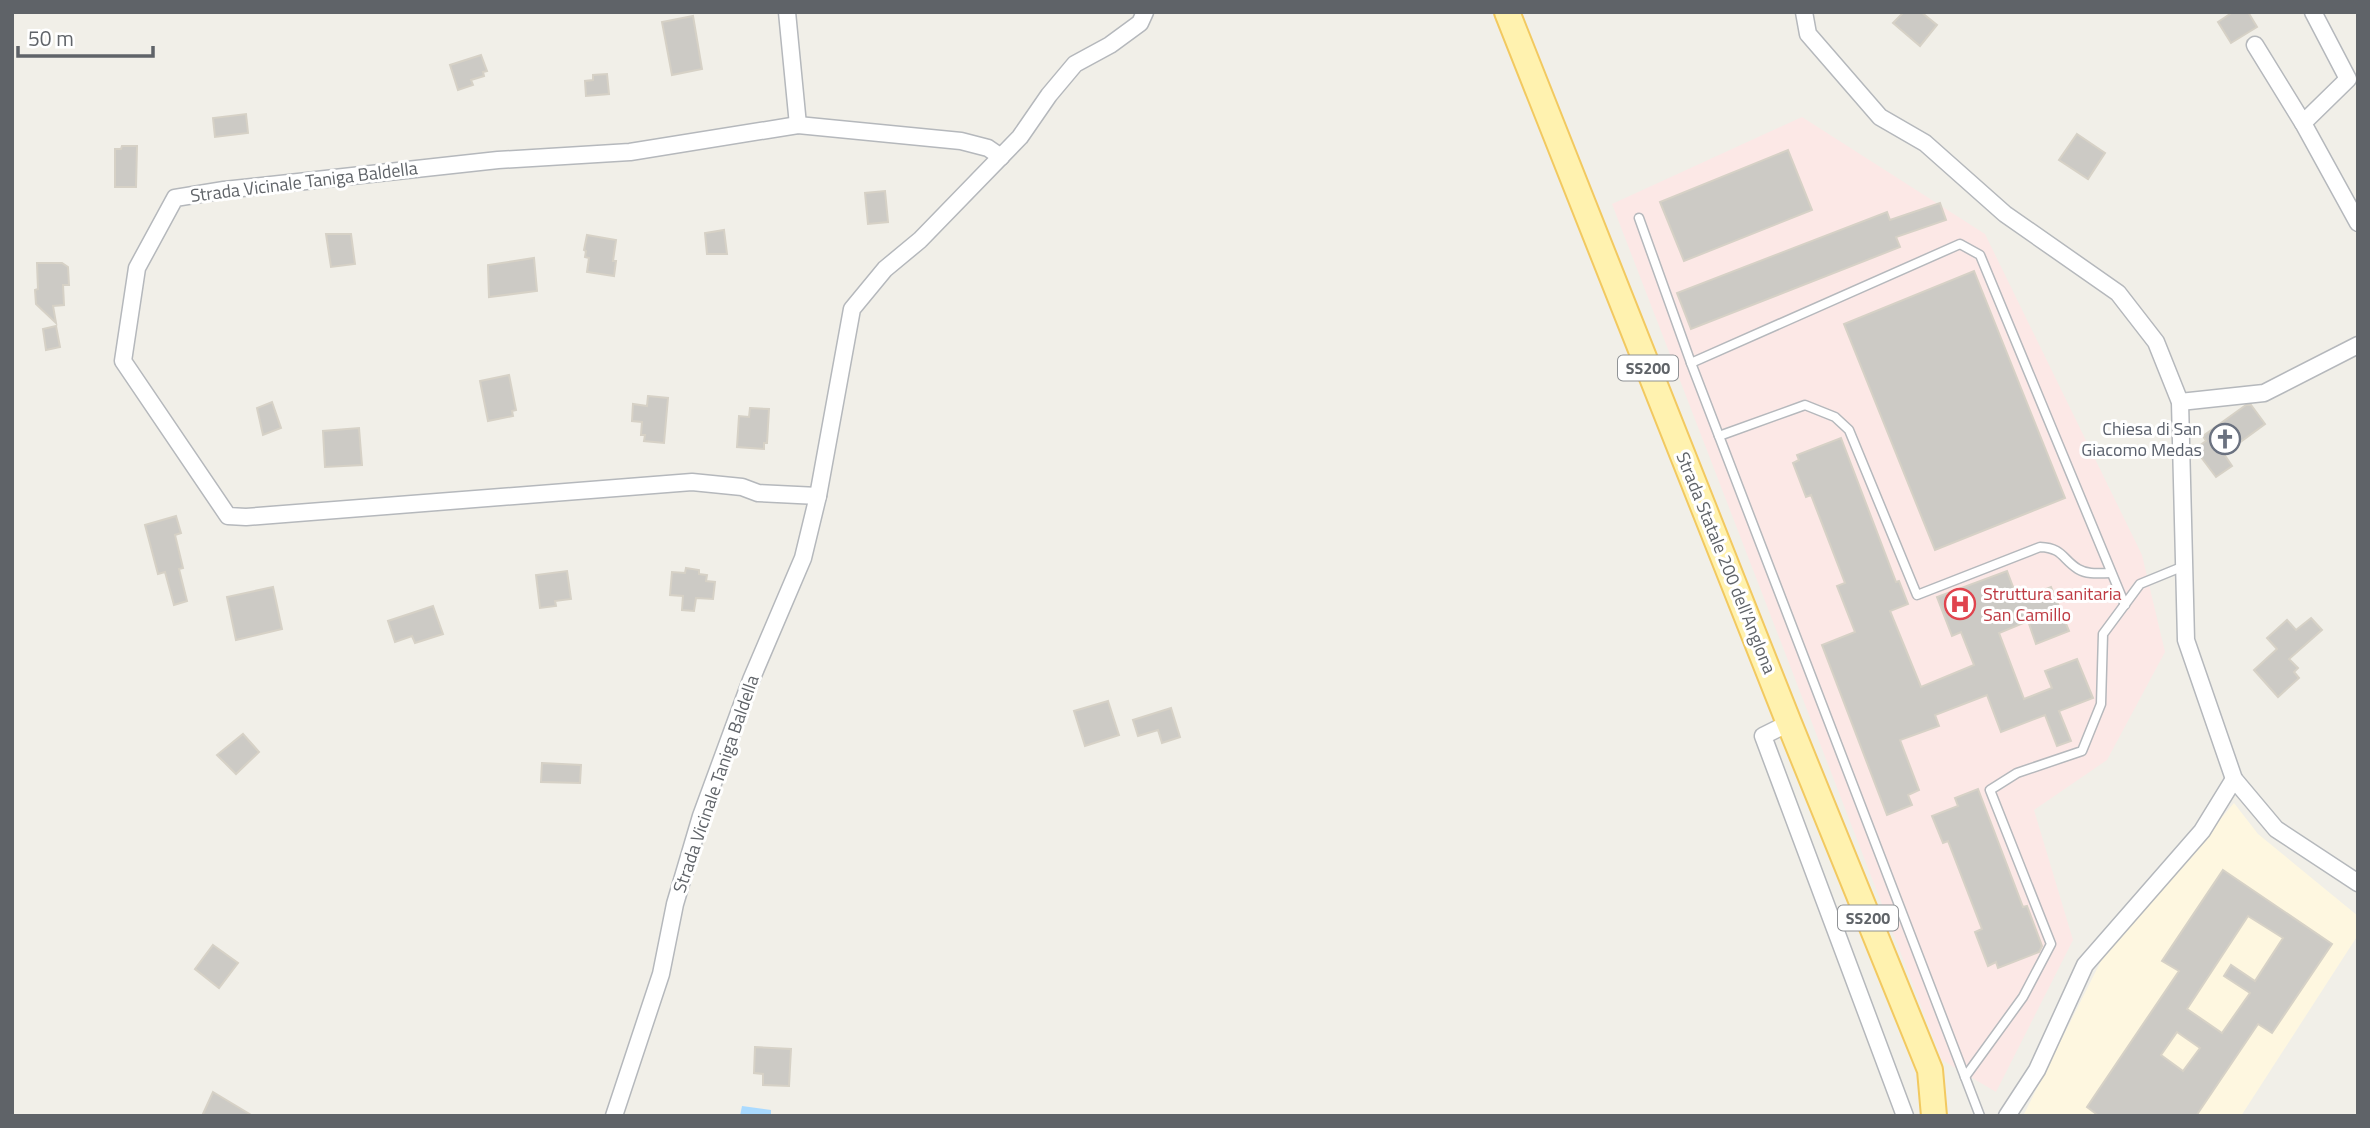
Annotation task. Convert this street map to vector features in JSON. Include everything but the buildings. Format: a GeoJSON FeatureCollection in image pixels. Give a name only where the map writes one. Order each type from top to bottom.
{"type":"FeatureCollection","features":[{"type":"Feature","properties":{"kind":"main road","name":"Strada Statale 200 dell'Anglona"},"geometry":{"type":"LineString","coordinates":[[1507,12],[1789,723],[1930,1070],[1934,1116]]}},
{"type":"Feature","properties":{"kind":"street"},"geometry":{"type":"LineString","coordinates":[[787,12],[798,125]]}},
{"type":"Feature","properties":{"kind":"street","name":"Strada Vicinale Taniga Baldella"},"geometry":{"type":"LineString","coordinates":[[614,1116],[661,974],[674,904],[701,816],[751,680],[803,558],[818,496],[852,309],[885,269],[920,240],[1020,137],[1049,95],[1075,64],[1120,38],[1140,23],[1145,12]]}},
{"type":"Feature","properties":{"kind":"street"},"geometry":{"type":"LineString","coordinates":[[1804,12],[1808,34],[1881,117],[1925,144],[2005,214],[2118,293],[2156,342],[2180,402],[2186,640],[2234,779],[2276,830],[2358,883]]}},
{"type":"Feature","properties":{"kind":"street"},"geometry":{"type":"LineString","coordinates":[[2303,123],[2348,79],[2313,12]]}},
{"type":"Feature","properties":{"kind":"street"},"geometry":{"type":"LineString","coordinates":[[2255,45],[2303,123],[2358,223]]}},
{"type":"Feature","properties":{"kind":"street","name":"Strada Vicinale Taniga Baldella"},"geometry":{"type":"LineString","coordinates":[[818,496],[758,492],[742,487],[692,482],[246,517],[229,516],[123,361],[137,268],[175,198],[225,190],[498,160],[630,152],[798,125],[961,141],[988,148],[1000,157]]}},
{"type":"Feature","properties":{"kind":"street"},"geometry":{"type":"LineString","coordinates":[[2180,402],[2264,393],[2358,345]]}},
{"type":"Feature","properties":{"kind":"street"},"geometry":{"type":"LineString","coordinates":[[1789,723],[1763,736],[1905,1116]]}},
{"type":"Feature","properties":{"kind":"street"},"geometry":{"type":"LineString","coordinates":[[2007,1116],[2038,1070],[2085,965],[2202,831],[2234,779]]}},
{"type":"Feature","properties":{"kind":"lane"},"geometry":{"type":"LineString","coordinates":[[1639,218],[1691,363],[1980,1116]]}},
{"type":"Feature","properties":{"kind":"lane"},"geometry":{"type":"LineString","coordinates":[[1691,363],[1960,244],[1980,255],[2125,605]]}},
{"type":"Feature","properties":{"kind":"lane"},"geometry":{"type":"LineString","coordinates":[[1719,436],[1805,405],[1835,417],[1849,430],[1917,595],[2040,547],[2053,548],[2077,568],[2089,573],[2111,573]]}},
{"type":"Feature","properties":{"kind":"lane"},"geometry":{"type":"LineString","coordinates":[[1965,1077],[2023,997],[2051,944],[1990,790],[2017,773],[2081,751],[2101,704],[2103,634],[2140,584],[2184,566]]}},
{"type":"Feature","properties":{"kind":"shaded area","name":"Struttura sanitaria San Camillo"},"geometry":{"type":"Polygon","coordinates":[[[1802,117],[1985,234],[2142,555],[2165,652],[2107,760],[2034,810],[2073,940],[1996,1092],[1942,1060],[1612,204],[1802,117]]]}},
{"type":"Feature","properties":{"kind":"shaded area"},"geometry":{"type":"Polygon","coordinates":[[[2234,803],[2258,834],[2358,916],[2358,935],[2241,1116],[2026,1116],[2024,1114],[2102,959],[2234,803]]]}},
{"type":"Feature","properties":{"kind":"water"},"geometry":{"type":"Polygon","coordinates":[[[742,1106],[771,1110],[771,1116],[740,1116],[742,1106]]]}},
{"type":"Feature","properties":{"kind":"place","name":"Chiesa di San Giacomo Medas"},"geometry":{"type":"Point","coordinates":[2225,439]}},
{"type":"Feature","properties":{"kind":"place","name":"Struttura sanitaria San Camillo"},"geometry":{"type":"Point","coordinates":[1960,604]}}]}
